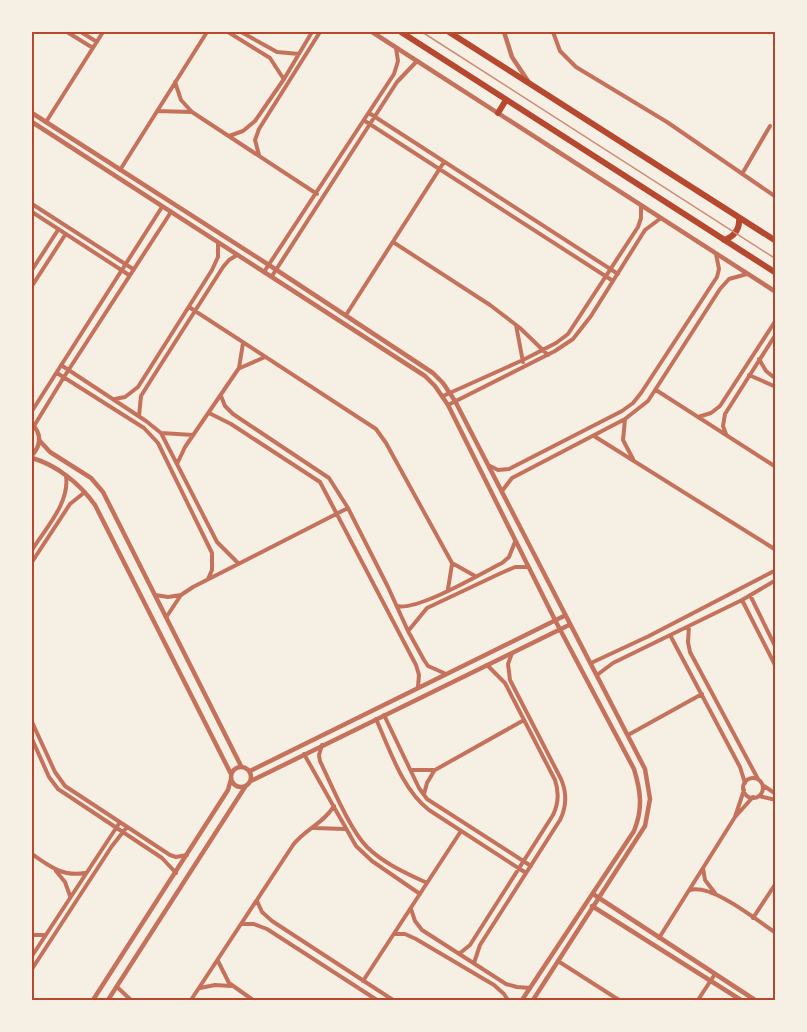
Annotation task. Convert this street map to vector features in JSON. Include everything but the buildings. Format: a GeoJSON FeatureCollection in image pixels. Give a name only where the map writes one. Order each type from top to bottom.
{"type":"FeatureCollection","features":[{"type":"Feature","properties":{"kind":"highway"},"geometry":{"type":"LineString","coordinates":[[401,32],[776,273]]}},
{"type":"Feature","properties":{"kind":"highway"},"geometry":{"type":"LineString","coordinates":[[449,32],[776,241]]}},
{"type":"Feature","properties":{"kind":"highway"},"geometry":{"type":"LineString","coordinates":[[498,113],[506,100]]}},
{"type":"Feature","properties":{"kind":"highway"},"geometry":{"type":"LineString","coordinates":[[724,240],[730,238],[738,230],[739,218]]}},
{"type":"Feature","properties":{"kind":"street"},"geometry":{"type":"LineString","coordinates":[[67,32],[93,48]]}},
{"type":"Feature","properties":{"kind":"street"},"geometry":{"type":"LineString","coordinates":[[81,32],[97,42]]}},
{"type":"Feature","properties":{"kind":"street"},"geometry":{"type":"LineString","coordinates":[[46,122],[103,32]]}},
{"type":"Feature","properties":{"kind":"street"},"geometry":{"type":"LineString","coordinates":[[120,170],[207,32]]}},
{"type":"Feature","properties":{"kind":"street"},"geometry":{"type":"LineString","coordinates":[[228,32],[270,58],[286,80]]}},
{"type":"Feature","properties":{"kind":"street"},"geometry":{"type":"LineString","coordinates":[[241,32],[277,52],[299,54]]}},
{"type":"Feature","properties":{"kind":"street"},"geometry":{"type":"LineString","coordinates":[[259,156],[255,140],[257,132],[312,32]]}},
{"type":"Feature","properties":{"kind":"street"},"geometry":{"type":"LineString","coordinates":[[229,136],[251,125],[320,32]]}},
{"type":"Feature","properties":{"kind":"street"},"geometry":{"type":"LineString","coordinates":[[372,32],[775,292]]}},
{"type":"Feature","properties":{"kind":"street"},"geometry":{"type":"LineString","coordinates":[[504,32],[512,57],[529,83]]}},
{"type":"Feature","properties":{"kind":"street"},"geometry":{"type":"LineString","coordinates":[[553,32],[560,51],[576,67],[667,122],[776,197]]}},
{"type":"Feature","properties":{"kind":"street"},"geometry":{"type":"LineString","coordinates":[[272,276],[322,197],[397,68],[396,47]]}},
{"type":"Feature","properties":{"kind":"street"},"geometry":{"type":"LineString","coordinates":[[371,115],[417,61]]}},
{"type":"Feature","properties":{"kind":"street"},"geometry":{"type":"LineString","coordinates":[[175,82],[181,100],[192,112],[322,197]]}},
{"type":"Feature","properties":{"kind":"street"},"geometry":{"type":"LineString","coordinates":[[157,111],[192,112]]}},
{"type":"Feature","properties":{"kind":"street"},"geometry":{"type":"LineString","coordinates":[[32,113],[276,269],[433,373],[455,401],[490,466],[564,616],[628,735],[647,776],[650,799],[649,812],[641,834],[533,1000]]}},
{"type":"Feature","properties":{"kind":"street"},"geometry":{"type":"LineString","coordinates":[[371,115],[618,273]]}},
{"type":"Feature","properties":{"kind":"street"},"geometry":{"type":"LineString","coordinates":[[32,122],[425,376],[443,396],[555,620],[634,769],[641,795],[639,818],[634,831],[522,1000]]}},
{"type":"Feature","properties":{"kind":"street"},"geometry":{"type":"LineString","coordinates":[[367,122],[613,281]]}},
{"type":"Feature","properties":{"kind":"street"},"geometry":{"type":"LineString","coordinates":[[264,272],[367,122]]}},
{"type":"Feature","properties":{"kind":"street"},"geometry":{"type":"LineString","coordinates":[[742,174],[770,126]]}},
{"type":"Feature","properties":{"kind":"street"},"geometry":{"type":"LineString","coordinates":[[346,315],[444,162]]}},
{"type":"Feature","properties":{"kind":"street"},"geometry":{"type":"LineString","coordinates":[[32,204],[133,269]]}},
{"type":"Feature","properties":{"kind":"street"},"geometry":{"type":"LineString","coordinates":[[443,396],[523,360],[568,334],[641,223],[641,205]]}},
{"type":"Feature","properties":{"kind":"street"},"geometry":{"type":"LineString","coordinates":[[32,411],[162,207]]}},
{"type":"Feature","properties":{"kind":"street"},"geometry":{"type":"LineString","coordinates":[[171,212],[33,425],[39,440],[50,452],[91,478],[103,492],[241,766],[250,771]]}},
{"type":"Feature","properties":{"kind":"street"},"geometry":{"type":"LineString","coordinates":[[32,213],[129,275]]}},
{"type":"Feature","properties":{"kind":"street"},"geometry":{"type":"LineString","coordinates":[[448,405],[548,355],[573,339],[586,324],[645,230],[661,218]]}},
{"type":"Feature","properties":{"kind":"street"},"geometry":{"type":"LineString","coordinates":[[32,270],[58,230]]}},
{"type":"Feature","properties":{"kind":"street"},"geometry":{"type":"LineString","coordinates":[[32,286],[65,235]]}},
{"type":"Feature","properties":{"kind":"street"},"geometry":{"type":"LineString","coordinates":[[393,242],[490,305],[516,324],[548,355]]}},
{"type":"Feature","properties":{"kind":"street"},"geometry":{"type":"LineString","coordinates":[[113,399],[125,397],[138,387],[218,257],[218,243]]}},
{"type":"Feature","properties":{"kind":"street"},"geometry":{"type":"LineString","coordinates":[[490,466],[498,470],[508,469],[622,411],[633,403],[663,362],[717,277],[719,269],[716,253]]}},
{"type":"Feature","properties":{"kind":"street"},"geometry":{"type":"LineString","coordinates":[[139,416],[139,404],[144,391],[226,263],[237,255]]}},
{"type":"Feature","properties":{"kind":"street"},"geometry":{"type":"LineString","coordinates":[[502,490],[517,476],[625,419],[644,405],[656,390],[720,289],[729,279],[748,274]]}},
{"type":"Feature","properties":{"kind":"street"},"geometry":{"type":"LineString","coordinates":[[189,307],[379,432],[452,563],[475,576]]}},
{"type":"Feature","properties":{"kind":"street"},"geometry":{"type":"LineString","coordinates":[[698,417],[711,413],[720,406],[776,320]]}},
{"type":"Feature","properties":{"kind":"street"},"geometry":{"type":"LineString","coordinates":[[516,324],[524,366]]}},
{"type":"Feature","properties":{"kind":"street"},"geometry":{"type":"LineString","coordinates":[[568,334],[573,339]]}},
{"type":"Feature","properties":{"kind":"street"},"geometry":{"type":"LineString","coordinates":[[726,435],[723,426],[725,414],[776,334]]}},
{"type":"Feature","properties":{"kind":"street"},"geometry":{"type":"LineString","coordinates":[[176,465],[239,368],[243,342]]}},
{"type":"Feature","properties":{"kind":"street"},"geometry":{"type":"LineString","coordinates":[[239,368],[265,357]]}},
{"type":"Feature","properties":{"kind":"street"},"geometry":{"type":"LineString","coordinates":[[759,359],[766,371],[776,379]]}},
{"type":"Feature","properties":{"kind":"street"},"geometry":{"type":"LineString","coordinates":[[61,365],[151,424],[161,433],[217,542],[238,563]]}},
{"type":"Feature","properties":{"kind":"street"},"geometry":{"type":"LineString","coordinates":[[57,372],[147,430],[158,443],[210,546],[213,560],[208,579]]}},
{"type":"Feature","properties":{"kind":"street"},"geometry":{"type":"LineString","coordinates":[[749,375],[776,387]]}},
{"type":"Feature","properties":{"kind":"street"},"geometry":{"type":"LineString","coordinates":[[656,390],[776,467]]}},
{"type":"Feature","properties":{"kind":"street"},"geometry":{"type":"LineString","coordinates":[[221,396],[225,406],[233,414],[324,474],[334,485],[348,508],[408,631],[428,666],[444,674]]}},
{"type":"Feature","properties":{"kind":"street"},"geometry":{"type":"LineString","coordinates":[[209,413],[231,424],[315,478],[325,490],[416,665],[419,675],[418,687]]}},
{"type":"Feature","properties":{"kind":"street"},"geometry":{"type":"LineString","coordinates":[[625,419],[623,440],[634,460]]}},
{"type":"Feature","properties":{"kind":"street"},"geometry":{"type":"LineString","coordinates":[[147,430],[151,424]]}},
{"type":"Feature","properties":{"kind":"street"},"geometry":{"type":"LineString","coordinates":[[161,433],[194,435]]}},
{"type":"Feature","properties":{"kind":"street"},"geometry":{"type":"LineString","coordinates":[[594,436],[776,550]]}},
{"type":"Feature","properties":{"kind":"street"},"geometry":{"type":"LineString","coordinates":[[39,440],[32,456],[48,463],[85,492],[106,524],[235,785],[245,786]]}},
{"type":"Feature","properties":{"kind":"street"},"geometry":{"type":"LineString","coordinates":[[32,550],[64,498],[67,487],[66,476]]}},
{"type":"Feature","properties":{"kind":"street"},"geometry":{"type":"LineString","coordinates":[[32,562],[70,504],[85,492]]}},
{"type":"Feature","properties":{"kind":"street"},"geometry":{"type":"LineString","coordinates":[[155,595],[168,597],[181,595],[238,563],[348,508]]}},
{"type":"Feature","properties":{"kind":"street"},"geometry":{"type":"LineString","coordinates":[[397,606],[408,607],[424,602],[495,567],[506,560],[516,541]]}},
{"type":"Feature","properties":{"kind":"street"},"geometry":{"type":"LineString","coordinates":[[448,590],[452,563]]}},
{"type":"Feature","properties":{"kind":"street"},"geometry":{"type":"LineString","coordinates":[[495,567],[499,573]]}},
{"type":"Feature","properties":{"kind":"street"},"geometry":{"type":"LineString","coordinates":[[408,631],[427,608],[499,573],[515,567],[530,567]]}},
{"type":"Feature","properties":{"kind":"street"},"geometry":{"type":"LineString","coordinates":[[591,663],[669,626],[776,570]]}},
{"type":"Feature","properties":{"kind":"street"},"geometry":{"type":"LineString","coordinates":[[597,675],[614,663],[742,600],[776,580]]}},
{"type":"Feature","properties":{"kind":"street"},"geometry":{"type":"LineString","coordinates":[[167,616],[181,595]]}},
{"type":"Feature","properties":{"kind":"street"},"geometry":{"type":"LineString","coordinates":[[750,595],[776,648]]}},
{"type":"Feature","properties":{"kind":"street"},"geometry":{"type":"LineString","coordinates":[[742,600],[775,666]]}},
{"type":"Feature","properties":{"kind":"street"},"geometry":{"type":"LineString","coordinates":[[424,602],[427,608]]}},
{"type":"Feature","properties":{"kind":"street"},"geometry":{"type":"LineString","coordinates":[[250,771],[564,616]]}},
{"type":"Feature","properties":{"kind":"street"},"geometry":{"type":"LineString","coordinates":[[110,1000],[245,786],[251,781],[569,625]]}},
{"type":"Feature","properties":{"kind":"street"},"geometry":{"type":"LineString","coordinates":[[689,626],[687,637],[690,652],[758,779],[776,794]]}},
{"type":"Feature","properties":{"kind":"street"},"geometry":{"type":"LineString","coordinates":[[670,635],[741,766],[745,783],[735,818]]}},
{"type":"Feature","properties":{"kind":"street"},"geometry":{"type":"LineString","coordinates":[[474,963],[480,945],[563,814],[566,794],[561,779],[510,680],[508,664],[513,651]]}},
{"type":"Feature","properties":{"kind":"street"},"geometry":{"type":"LineString","coordinates":[[770,657],[776,653]]}},
{"type":"Feature","properties":{"kind":"street"},"geometry":{"type":"LineString","coordinates":[[459,954],[470,945],[524,861],[556,809],[558,794],[555,780],[505,683],[486,665]]}},
{"type":"Feature","properties":{"kind":"street"},"geometry":{"type":"LineString","coordinates":[[505,683],[510,680]]}},
{"type":"Feature","properties":{"kind":"street"},"geometry":{"type":"LineString","coordinates":[[628,735],[702,694]]}},
{"type":"Feature","properties":{"kind":"street"},"geometry":{"type":"LineString","coordinates":[[384,715],[424,795],[531,866]]}},
{"type":"Feature","properties":{"kind":"street"},"geometry":{"type":"LineString","coordinates":[[376,719],[412,794],[423,805],[526,873]]}},
{"type":"Feature","properties":{"kind":"street"},"geometry":{"type":"LineString","coordinates":[[424,795],[427,783],[435,770],[524,720]]}},
{"type":"Feature","properties":{"kind":"street"},"geometry":{"type":"LineString","coordinates":[[32,723],[55,772],[65,786],[170,855],[176,857],[188,855]]}},
{"type":"Feature","properties":{"kind":"street"},"geometry":{"type":"LineString","coordinates":[[32,739],[49,777],[58,789],[162,858],[176,873]]}},
{"type":"Feature","properties":{"kind":"street"},"geometry":{"type":"LineString","coordinates":[[323,745],[320,749],[320,761],[361,841],[400,871],[427,883]]}},
{"type":"Feature","properties":{"kind":"street"},"geometry":{"type":"LineString","coordinates":[[304,754],[356,846],[366,856],[420,894]]}},
{"type":"Feature","properties":{"kind":"street"},"geometry":{"type":"LineString","coordinates":[[93,1000],[188,855],[228,790],[236,768],[241,766]]}},
{"type":"Feature","properties":{"kind":"street"},"geometry":{"type":"LineString","coordinates":[[411,770],[435,770]]}},
{"type":"Feature","properties":{"kind":"street"},"geometry":{"type":"LineString","coordinates":[[250,771],[251,781]]}},
{"type":"Feature","properties":{"kind":"street"},"geometry":{"type":"LineString","coordinates":[[406,782],[414,778]]}},
{"type":"Feature","properties":{"kind":"street"},"geometry":{"type":"LineString","coordinates":[[745,783],[750,778],[758,779]]}},
{"type":"Feature","properties":{"kind":"street"},"geometry":{"type":"LineString","coordinates":[[659,938],[735,818],[763,790],[763,785]]}},
{"type":"Feature","properties":{"kind":"street"},"geometry":{"type":"LineString","coordinates":[[744,789],[747,795],[776,800]]}},
{"type":"Feature","properties":{"kind":"street"},"geometry":{"type":"LineString","coordinates":[[191,1000],[298,838],[323,820],[334,806]]}},
{"type":"Feature","properties":{"kind":"street"},"geometry":{"type":"LineString","coordinates":[[32,954],[120,822]]}},
{"type":"Feature","properties":{"kind":"street"},"geometry":{"type":"LineString","coordinates":[[32,969],[127,827]]}},
{"type":"Feature","properties":{"kind":"street"},"geometry":{"type":"LineString","coordinates":[[313,828],[346,829]]}},
{"type":"Feature","properties":{"kind":"street"},"geometry":{"type":"LineString","coordinates":[[363,981],[461,831]]}},
{"type":"Feature","properties":{"kind":"street"},"geometry":{"type":"LineString","coordinates":[[32,854],[56,870],[70,874],[86,873]]}},
{"type":"Feature","properties":{"kind":"street"},"geometry":{"type":"LineString","coordinates":[[703,868],[705,880],[718,895],[776,933]]}},
{"type":"Feature","properties":{"kind":"street"},"geometry":{"type":"LineString","coordinates":[[56,870],[70,896]]}},
{"type":"Feature","properties":{"kind":"street"},"geometry":{"type":"LineString","coordinates":[[753,918],[776,883]]}},
{"type":"Feature","properties":{"kind":"street"},"geometry":{"type":"LineString","coordinates":[[690,890],[699,889],[718,895]]}},
{"type":"Feature","properties":{"kind":"street"},"geometry":{"type":"LineString","coordinates":[[593,894],[755,1000]]}},
{"type":"Feature","properties":{"kind":"street"},"geometry":{"type":"LineString","coordinates":[[257,900],[262,912],[272,921],[393,1000]]}},
{"type":"Feature","properties":{"kind":"street"},"geometry":{"type":"LineString","coordinates":[[587,903],[741,1000]]}},
{"type":"Feature","properties":{"kind":"street"},"geometry":{"type":"LineString","coordinates":[[411,909],[415,921],[422,930],[511,986],[530,988]]}},
{"type":"Feature","properties":{"kind":"street"},"geometry":{"type":"LineString","coordinates":[[56,918],[62,921]]}},
{"type":"Feature","properties":{"kind":"street"},"geometry":{"type":"LineString","coordinates":[[241,924],[254,924],[267,929],[377,1000]]}},
{"type":"Feature","properties":{"kind":"street"},"geometry":{"type":"LineString","coordinates":[[32,935],[45,934]]}},
{"type":"Feature","properties":{"kind":"street"},"geometry":{"type":"LineString","coordinates":[[394,934],[405,934],[416,939],[500,989],[508,1000]]}},
{"type":"Feature","properties":{"kind":"street"},"geometry":{"type":"LineString","coordinates":[[217,961],[224,976],[233,987],[254,1000]]}},
{"type":"Feature","properties":{"kind":"street"},"geometry":{"type":"LineString","coordinates":[[558,961],[619,1000]]}},
{"type":"Feature","properties":{"kind":"street"},"geometry":{"type":"LineString","coordinates":[[698,1000],[715,974]]}},
{"type":"Feature","properties":{"kind":"street"},"geometry":{"type":"LineString","coordinates":[[199,988],[215,985],[233,987]]}},
{"type":"Feature","properties":{"kind":"street"},"geometry":{"type":"LineString","coordinates":[[117,987],[131,1000]]}},
{"type":"Feature","properties":{"kind":"railway"},"geometry":{"type":"LineString","coordinates":[[422,32],[776,259]]}}]}
